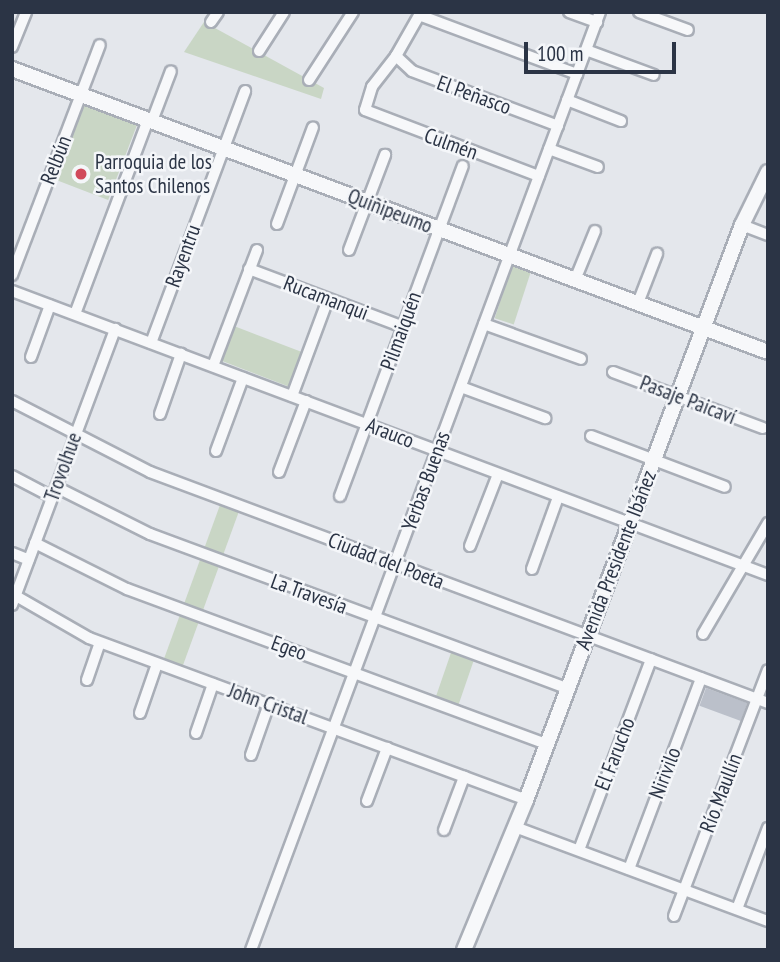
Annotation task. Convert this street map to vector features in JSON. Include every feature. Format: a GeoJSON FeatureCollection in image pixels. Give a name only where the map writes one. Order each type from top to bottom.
{"type":"FeatureCollection","features":[{"type":"Feature","properties":{"kind":"street"},"geometry":{"type":"LineString","coordinates":[[12,47],[26,12]]}},
{"type":"Feature","properties":{"kind":"street"},"geometry":{"type":"LineString","coordinates":[[259,51],[284,12]]}},
{"type":"Feature","properties":{"kind":"street"},"geometry":{"type":"LineString","coordinates":[[309,80],[353,12]]}},
{"type":"Feature","properties":{"kind":"street"},"geometry":{"type":"LineString","coordinates":[[569,12],[598,17]]}},
{"type":"Feature","properties":{"kind":"street"},"geometry":{"type":"LineString","coordinates":[[639,12],[688,30]]}},
{"type":"Feature","properties":{"kind":"street"},"geometry":{"type":"LineString","coordinates":[[396,56],[420,14],[577,74]]}},
{"type":"Feature","properties":{"kind":"street","name":"Yerbas Buenas"},"geometry":{"type":"LineString","coordinates":[[251,950],[598,17]]}},
{"type":"Feature","properties":{"kind":"street","name":"Relbún"},"geometry":{"type":"LineString","coordinates":[[12,275],[100,45]]}},
{"type":"Feature","properties":{"kind":"street"},"geometry":{"type":"LineString","coordinates":[[586,50],[654,75]]}},
{"type":"Feature","properties":{"kind":"street","name":"Culmén"},"geometry":{"type":"LineString","coordinates":[[396,56],[372,87],[365,110],[539,176]]}},
{"type":"Feature","properties":{"kind":"street","name":"El Peñasco"},"geometry":{"type":"LineString","coordinates":[[396,56],[412,71],[558,126]]}},
{"type":"Feature","properties":{"kind":"street","name":"Quiñipeumo"},"geometry":{"type":"LineString","coordinates":[[12,69],[768,352]]}},
{"type":"Feature","properties":{"kind":"street"},"geometry":{"type":"LineString","coordinates":[[75,314],[170,71]]}},
{"type":"Feature","properties":{"kind":"street","name":"Rayentru"},"geometry":{"type":"LineString","coordinates":[[151,343],[245,91]]}},
{"type":"Feature","properties":{"kind":"street"},"geometry":{"type":"LineString","coordinates":[[567,100],[621,121]]}},
{"type":"Feature","properties":{"kind":"street"},"geometry":{"type":"LineString","coordinates":[[277,223],[313,127]]}},
{"type":"Feature","properties":{"kind":"street"},"geometry":{"type":"LineString","coordinates":[[549,149],[598,167]]}},
{"type":"Feature","properties":{"kind":"street"},"geometry":{"type":"LineString","coordinates":[[349,250],[385,155]]}},
{"type":"Feature","properties":{"kind":"street","name":"Pilmaiquén"},"geometry":{"type":"LineString","coordinates":[[340,496],[463,166]]}},
{"type":"Feature","properties":{"kind":"street","name":"Avenida Presidente Ibáñez"},"geometry":{"type":"LineString","coordinates":[[464,950],[526,800],[742,225],[768,172]]}},
{"type":"Feature","properties":{"kind":"street"},"geometry":{"type":"LineString","coordinates":[[742,225],[768,235]]}},
{"type":"Feature","properties":{"kind":"street"},"geometry":{"type":"LineString","coordinates":[[575,280],[595,231]]}},
{"type":"Feature","properties":{"kind":"street"},"geometry":{"type":"LineString","coordinates":[[213,366],[257,250]]}},
{"type":"Feature","properties":{"kind":"street"},"geometry":{"type":"LineString","coordinates":[[638,303],[657,254]]}},
{"type":"Feature","properties":{"kind":"street","name":"Rucamanqui"},"geometry":{"type":"LineString","coordinates":[[249,270],[403,327]]}},
{"type":"Feature","properties":{"kind":"street","name":"Arauco"},"geometry":{"type":"LineString","coordinates":[[12,290],[629,525],[768,575]]}},
{"type":"Feature","properties":{"kind":"street"},"geometry":{"type":"LineString","coordinates":[[292,396],[328,299]]}},
{"type":"Feature","properties":{"kind":"street"},"geometry":{"type":"LineString","coordinates":[[31,357],[50,305]]}},
{"type":"Feature","properties":{"kind":"street"},"geometry":{"type":"LineString","coordinates":[[484,324],[581,359]]}},
{"type":"Feature","properties":{"kind":"street","name":"Trovolhue"},"geometry":{"type":"LineString","coordinates":[[14,601],[115,329]]}},
{"type":"Feature","properties":{"kind":"street"},"geometry":{"type":"LineString","coordinates":[[160,414],[181,354]]}},
{"type":"Feature","properties":{"kind":"street","name":"Pasaje Paicaví"},"geometry":{"type":"LineString","coordinates":[[614,372],[762,428]]}},
{"type":"Feature","properties":{"kind":"street"},"geometry":{"type":"LineString","coordinates":[[216,451],[243,378]]}},
{"type":"Feature","properties":{"kind":"street"},"geometry":{"type":"LineString","coordinates":[[461,387],[545,418]]}},
{"type":"Feature","properties":{"kind":"street","name":"Ciudad del Poeta"},"geometry":{"type":"LineString","coordinates":[[12,401],[150,472],[762,701]]}},
{"type":"Feature","properties":{"kind":"street"},"geometry":{"type":"LineString","coordinates":[[279,472],[306,401]]}},
{"type":"Feature","properties":{"kind":"street"},"geometry":{"type":"LineString","coordinates":[[591,436],[725,487]]}},
{"type":"Feature","properties":{"kind":"street"},"geometry":{"type":"LineString","coordinates":[[470,546],[498,474]]}},
{"type":"Feature","properties":{"kind":"street","name":"La Travesía"},"geometry":{"type":"LineString","coordinates":[[12,476],[143,532],[568,689]]}},
{"type":"Feature","properties":{"kind":"street"},"geometry":{"type":"LineString","coordinates":[[532,569],[558,497]]}},
{"type":"Feature","properties":{"kind":"street"},"geometry":{"type":"LineString","coordinates":[[703,634],[768,523]]}},
{"type":"Feature","properties":{"kind":"street","name":"Egeo"},"geometry":{"type":"LineString","coordinates":[[35,543],[127,589],[547,744]]}},
{"type":"Feature","properties":{"kind":"street"},"geometry":{"type":"LineString","coordinates":[[12,553],[29,560]]}},
{"type":"Feature","properties":{"kind":"street","name":"John Cristal"},"geometry":{"type":"LineString","coordinates":[[14,601],[100,643],[526,800]]}},
{"type":"Feature","properties":{"kind":"street"},"geometry":{"type":"LineString","coordinates":[[88,680],[100,643]]}},
{"type":"Feature","properties":{"kind":"street","name":"El Farucho"},"geometry":{"type":"LineString","coordinates":[[579,850],[651,659]]}},
{"type":"Feature","properties":{"kind":"street"},"geometry":{"type":"LineString","coordinates":[[140,713],[157,664]]}},
{"type":"Feature","properties":{"kind":"street","name":"Río Maullín"},"geometry":{"type":"LineString","coordinates":[[674,916],[762,701],[768,670]]}},
{"type":"Feature","properties":{"kind":"street","name":"Nirivilo"},"geometry":{"type":"LineString","coordinates":[[629,869],[701,678]]}},
{"type":"Feature","properties":{"kind":"street"},"geometry":{"type":"LineString","coordinates":[[195,733],[213,684]]}},
{"type":"Feature","properties":{"kind":"street"},"geometry":{"type":"LineString","coordinates":[[251,755],[269,704]]}},
{"type":"Feature","properties":{"kind":"street"},"geometry":{"type":"LineString","coordinates":[[367,801],[387,748]]}},
{"type":"Feature","properties":{"kind":"street"},"geometry":{"type":"LineString","coordinates":[[444,830],[464,777]]}},
{"type":"Feature","properties":{"kind":"street"},"geometry":{"type":"LineString","coordinates":[[515,827],[768,921]]}},
{"type":"Feature","properties":{"kind":"street"},"geometry":{"type":"LineString","coordinates":[[737,909],[768,828]]}},
{"type":"Feature","properties":{"kind":"green space"},"geometry":{"type":"Polygon","coordinates":[[[204,22],[324,88],[321,99],[184,52],[204,22]]]}},
{"type":"Feature","properties":{"kind":"green space"},"geometry":{"type":"Polygon","coordinates":[[[84,104],[137,124],[108,200],[55,180],[84,104]]]}},
{"type":"Feature","properties":{"kind":"green space"},"geometry":{"type":"Polygon","coordinates":[[[512,265],[531,271],[514,324],[495,318],[512,265]]]}},
{"type":"Feature","properties":{"kind":"green space"},"geometry":{"type":"Polygon","coordinates":[[[234,326],[303,353],[290,387],[221,361],[234,326]]]}},
{"type":"Feature","properties":{"kind":"green space"},"geometry":{"type":"Polygon","coordinates":[[[220,505],[239,512],[183,666],[164,659],[220,505]]]}},
{"type":"Feature","properties":{"kind":"green space"},"geometry":{"type":"Polygon","coordinates":[[[453,647],[476,655],[457,710],[434,702],[453,647]]]}},
{"type":"Feature","properties":{"kind":"building"},"geometry":{"type":"Polygon","coordinates":[[[706,688],[747,703],[741,721],[700,706],[706,688]]]}},
{"type":"Feature","properties":{"kind":"place","name":"Parroquia de los Santos Chilenos"},"geometry":{"type":"Point","coordinates":[81,174]}}]}
